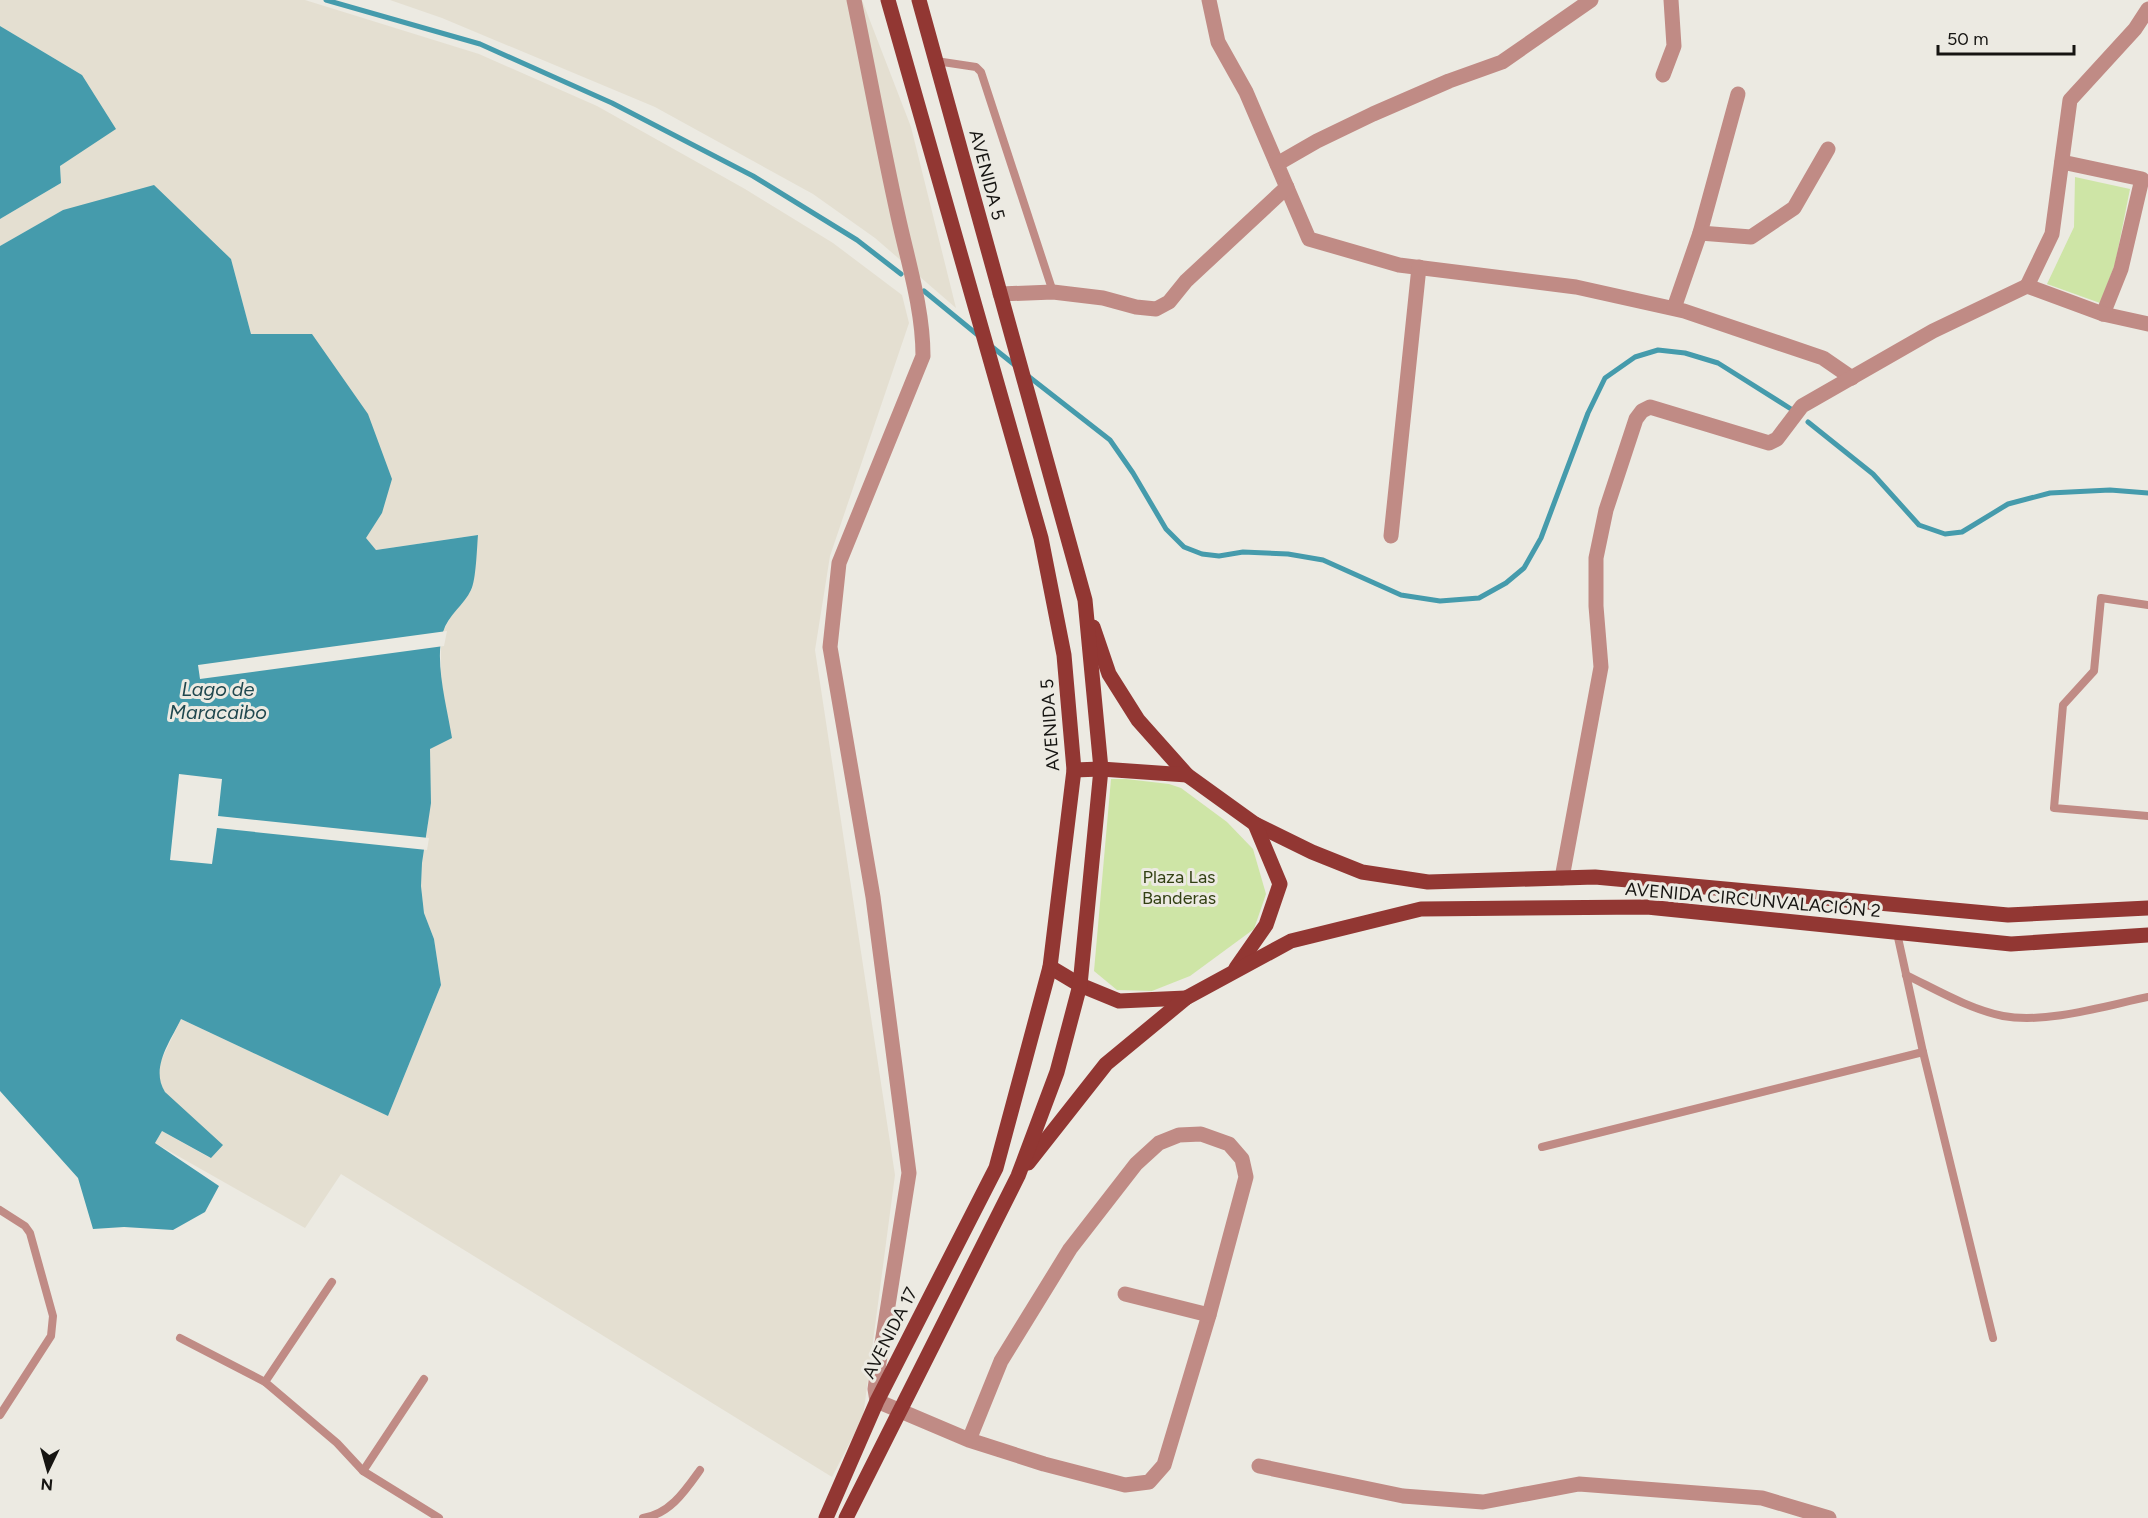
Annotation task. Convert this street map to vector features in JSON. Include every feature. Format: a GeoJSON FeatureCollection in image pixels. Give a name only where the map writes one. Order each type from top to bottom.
{"type":"FeatureCollection","features":[{"type":"Feature","properties":{"kind":"main road","name":"AVENIDA 5"},"geometry":{"type":"LineString","coordinates":[[888,0],[1041,538],[1064,655],[1074,770],[1050,967],[996,1168]]}},
{"type":"Feature","properties":{"kind":"main road","name":"AVENIDA 5"},"geometry":{"type":"LineString","coordinates":[[919,0],[1085,600]]}},
{"type":"Feature","properties":{"kind":"main road"},"geometry":{"type":"LineString","coordinates":[[846,1518],[1018,1176],[1057,1072],[1080,986],[1101,769],[1085,600]]}},
{"type":"Feature","properties":{"kind":"main road","name":"AVENIDA CIRCUNVALACIÓN 2"},"geometry":{"type":"LineString","coordinates":[[1085,600],[1109,674],[1138,720],[1187,775],[1255,824],[1312,852],[1362,872],[1428,882],[1595,877],[2008,915],[2148,908]]}},
{"type":"Feature","properties":{"kind":"main road"},"geometry":{"type":"LineString","coordinates":[[1074,770],[1101,769],[1187,775]]}},
{"type":"Feature","properties":{"kind":"main road"},"geometry":{"type":"LineString","coordinates":[[1234,971],[1266,925],[1280,884],[1255,824]]}},
{"type":"Feature","properties":{"kind":"main road","name":"AVENIDA CIRCUNVALACIÓN 2"},"geometry":{"type":"LineString","coordinates":[[1018,1176],[1106,1064],[1186,998],[1291,941],[1421,909],[1647,907],[2011,944],[2148,935]]}},
{"type":"Feature","properties":{"kind":"main road"},"geometry":{"type":"LineString","coordinates":[[1050,967],[1080,986],[1119,1001],[1186,998]]}},
{"type":"Feature","properties":{"kind":"main road","name":"AVENIDA 17"},"geometry":{"type":"LineString","coordinates":[[826,1518],[877,1401],[996,1168]]}},
{"type":"Feature","properties":{"kind":"street"},"geometry":{"type":"LineString","coordinates":[[854,0],[923,339],[923,356],[839,563],[830,647],[873,897],[909,1173],[875,1389],[877,1401],[969,1440],[1044,1464],[1125,1485],[1149,1482],[1164,1465],[1209,1315],[1245,1177],[1242,1159],[1229,1144],[1201,1134],[1179,1135],[1159,1143],[1136,1164],[1070,1249],[1001,1361],[969,1440]]}},
{"type":"Feature","properties":{"kind":"street"},"geometry":{"type":"LineString","coordinates":[[1209,0],[1218,42],[1246,92],[1309,239],[1399,265],[1576,287],[1674,308],[1823,358],[1852,378]]}},
{"type":"Feature","properties":{"kind":"street"},"geometry":{"type":"LineString","coordinates":[[1277,165],[1317,141],[1372,114],[1449,81],[1502,62],[1591,0]]}},
{"type":"Feature","properties":{"kind":"street"},"geometry":{"type":"LineString","coordinates":[[1663,75],[1674,46],[1671,0]]}},
{"type":"Feature","properties":{"kind":"street"},"geometry":{"type":"LineString","coordinates":[[1562,878],[1601,667],[1596,606],[1596,558],[1606,510],[1636,419],[1642,411],[1650,407],[1769,443],[1777,439],[1802,406],[1933,331],[2027,286],[2052,234],[2070,99],[2135,29],[2148,9]]}},
{"type":"Feature","properties":{"kind":"street"},"geometry":{"type":"LineString","coordinates":[[1674,308],[1700,233],[1738,94]]}},
{"type":"Feature","properties":{"kind":"street"},"geometry":{"type":"LineString","coordinates":[[1700,233],[1751,237],[1794,208],[1828,149]]}},
{"type":"Feature","properties":{"kind":"street"},"geometry":{"type":"LineString","coordinates":[[2062,162],[2142,179],[2121,268],[2103,314]]}},
{"type":"Feature","properties":{"kind":"street"},"geometry":{"type":"LineString","coordinates":[[1000,294],[1053,292],[1103,298],[1136,308],[1156,309],[1169,302],[1186,280],[1287,187]]}},
{"type":"Feature","properties":{"kind":"street"},"geometry":{"type":"LineString","coordinates":[[1391,536],[1419,267]]}},
{"type":"Feature","properties":{"kind":"street"},"geometry":{"type":"LineString","coordinates":[[2027,286],[2103,314],[2148,324]]}},
{"type":"Feature","properties":{"kind":"street"},"geometry":{"type":"LineString","coordinates":[[1125,1294],[1209,1315]]}},
{"type":"Feature","properties":{"kind":"street"},"geometry":{"type":"LineString","coordinates":[[1258,1466],[1403,1496],[1483,1502],[1579,1484],[1762,1498],[1829,1518]]}},
{"type":"Feature","properties":{"kind":"lane"},"geometry":{"type":"LineString","coordinates":[[936,61],[976,67],[981,72],[1053,292]]}},
{"type":"Feature","properties":{"kind":"lane"},"geometry":{"type":"LineString","coordinates":[[2148,605],[2101,598],[2094,671],[2063,705],[2054,808],[2148,816]]}},
{"type":"Feature","properties":{"kind":"lane"},"geometry":{"type":"LineString","coordinates":[[1897,933],[1923,1052],[1993,1338]]}},
{"type":"Feature","properties":{"kind":"lane"},"geometry":{"type":"LineString","coordinates":[[1906,975],[1969,1005],[2004,1016],[2043,1018],[2148,997]]}},
{"type":"Feature","properties":{"kind":"lane"},"geometry":{"type":"LineString","coordinates":[[1542,1147],[1923,1052]]}},
{"type":"Feature","properties":{"kind":"lane"},"geometry":{"type":"LineString","coordinates":[[0,1210],[25,1226],[30,1233],[53,1316],[53,1327],[45,1347],[0,1415]]}},
{"type":"Feature","properties":{"kind":"lane"},"geometry":{"type":"LineString","coordinates":[[265,1382],[332,1282]]}},
{"type":"Feature","properties":{"kind":"lane"},"geometry":{"type":"LineString","coordinates":[[180,1338],[265,1382],[337,1443],[363,1471],[439,1518]]}},
{"type":"Feature","properties":{"kind":"lane"},"geometry":{"type":"LineString","coordinates":[[363,1471],[424,1379]]}},
{"type":"Feature","properties":{"kind":"lane"},"geometry":{"type":"LineString","coordinates":[[643,1518],[668,1507],[681,1497],[700,1470]]}},
{"type":"Feature","properties":{"kind":"shaded area"},"geometry":{"type":"Polygon","coordinates":[[[0,0],[305,0],[479,54],[597,106],[745,189],[833,243],[902,295],[909,323],[830,556],[815,650],[895,1175],[863,1417],[832,1477],[341,1174],[305,1228],[155,1143],[162,1131],[210,1158],[159,1083],[159,1065],[181,1019],[388,1116],[441,985],[434,939],[424,913],[421,886],[428,825],[430,748],[441,668],[443,631],[472,589],[478,535],[376,550],[365,538],[382,513],[312,334],[251,334],[231,259],[63,210],[0,246],[0,219],[61,183],[60,166],[82,75],[0,26],[0,0]]]}},
{"type":"Feature","properties":{"kind":"shaded area"},"geometry":{"type":"Polygon","coordinates":[[[390,0],[862,0],[911,127],[956,308],[875,238],[813,194],[655,107],[442,18],[390,0]]]}},
{"type":"Feature","properties":{"kind":"green space"},"geometry":{"type":"Polygon","coordinates":[[[2075,177],[2130,189],[2115,264],[2100,303],[2047,284],[2074,227],[2075,177]]]}},
{"type":"Feature","properties":{"kind":"green space","name":"Plaza Las Banderas"},"geometry":{"type":"Polygon","coordinates":[[[1111,779],[1169,784],[1181,788],[1227,822],[1253,849],[1266,894],[1254,929],[1190,976],[1152,991],[1117,990],[1094,971],[1111,779]]]}},
{"type":"Feature","properties":{"kind":"water"},"geometry":{"type":"Polygon","coordinates":[[[0,26],[82,75],[116,129],[60,166],[61,183],[0,219],[0,26]]]}},
{"type":"Feature","properties":{"kind":"water","name":"Lago de Maracaibo"},"geometry":{"type":"Polygon","coordinates":[[[154,185],[231,259],[251,334],[312,334],[368,414],[392,479],[382,513],[366,538],[376,550],[478,535],[473,586],[445,626],[441,644],[442,684],[452,738],[430,749],[431,803],[421,886],[424,913],[434,939],[441,985],[388,1116],[181,1019],[163,1055],[161,1083],[165,1092],[223,1145],[211,1158],[162,1131],[155,1143],[219,1186],[205,1212],[173,1230],[124,1227],[93,1229],[78,1178],[0,1091],[0,246],[63,210],[154,185]]]}},
{"type":"Feature","properties":{"kind":"pier"},"geometry":{"type":"Polygon","coordinates":[[[447,631],[444,646],[200,679],[198,665],[447,631]]]}},
{"type":"Feature","properties":{"kind":"pier"},"geometry":{"type":"Polygon","coordinates":[[[179,774],[222,779],[218,816],[429,838],[427,850],[217,828],[212,864],[170,860],[179,774]]]}},
{"type":"Feature","properties":{"kind":"waterway"},"geometry":{"type":"LineString","coordinates":[[326,0],[480,44],[612,103],[753,176],[857,240],[901,274]]}},
{"type":"Feature","properties":{"kind":"waterway"},"geometry":{"type":"LineString","coordinates":[[924,291],[979,336]]}},
{"type":"Feature","properties":{"kind":"waterway"},"geometry":{"type":"LineString","coordinates":[[991,346],[1016,366]]}},
{"type":"Feature","properties":{"kind":"waterway"},"geometry":{"type":"LineString","coordinates":[[1028,376],[1110,440],[1133,473],[1166,529],[1184,547],[1202,554],[1219,556],[1243,552],[1288,554],[1323,560],[1401,595],[1440,601],[1479,598],[1506,583],[1524,568],[1541,538],[1588,413],[1605,378],[1635,357],[1658,350],[1685,353],[1718,363],[1791,409]]}},
{"type":"Feature","properties":{"kind":"waterway"},"geometry":{"type":"LineString","coordinates":[[1808,422],[1873,474],[1919,525],[1945,534],[1962,532],[2008,504],[2050,493],[2110,490],[2148,493]]}}]}
